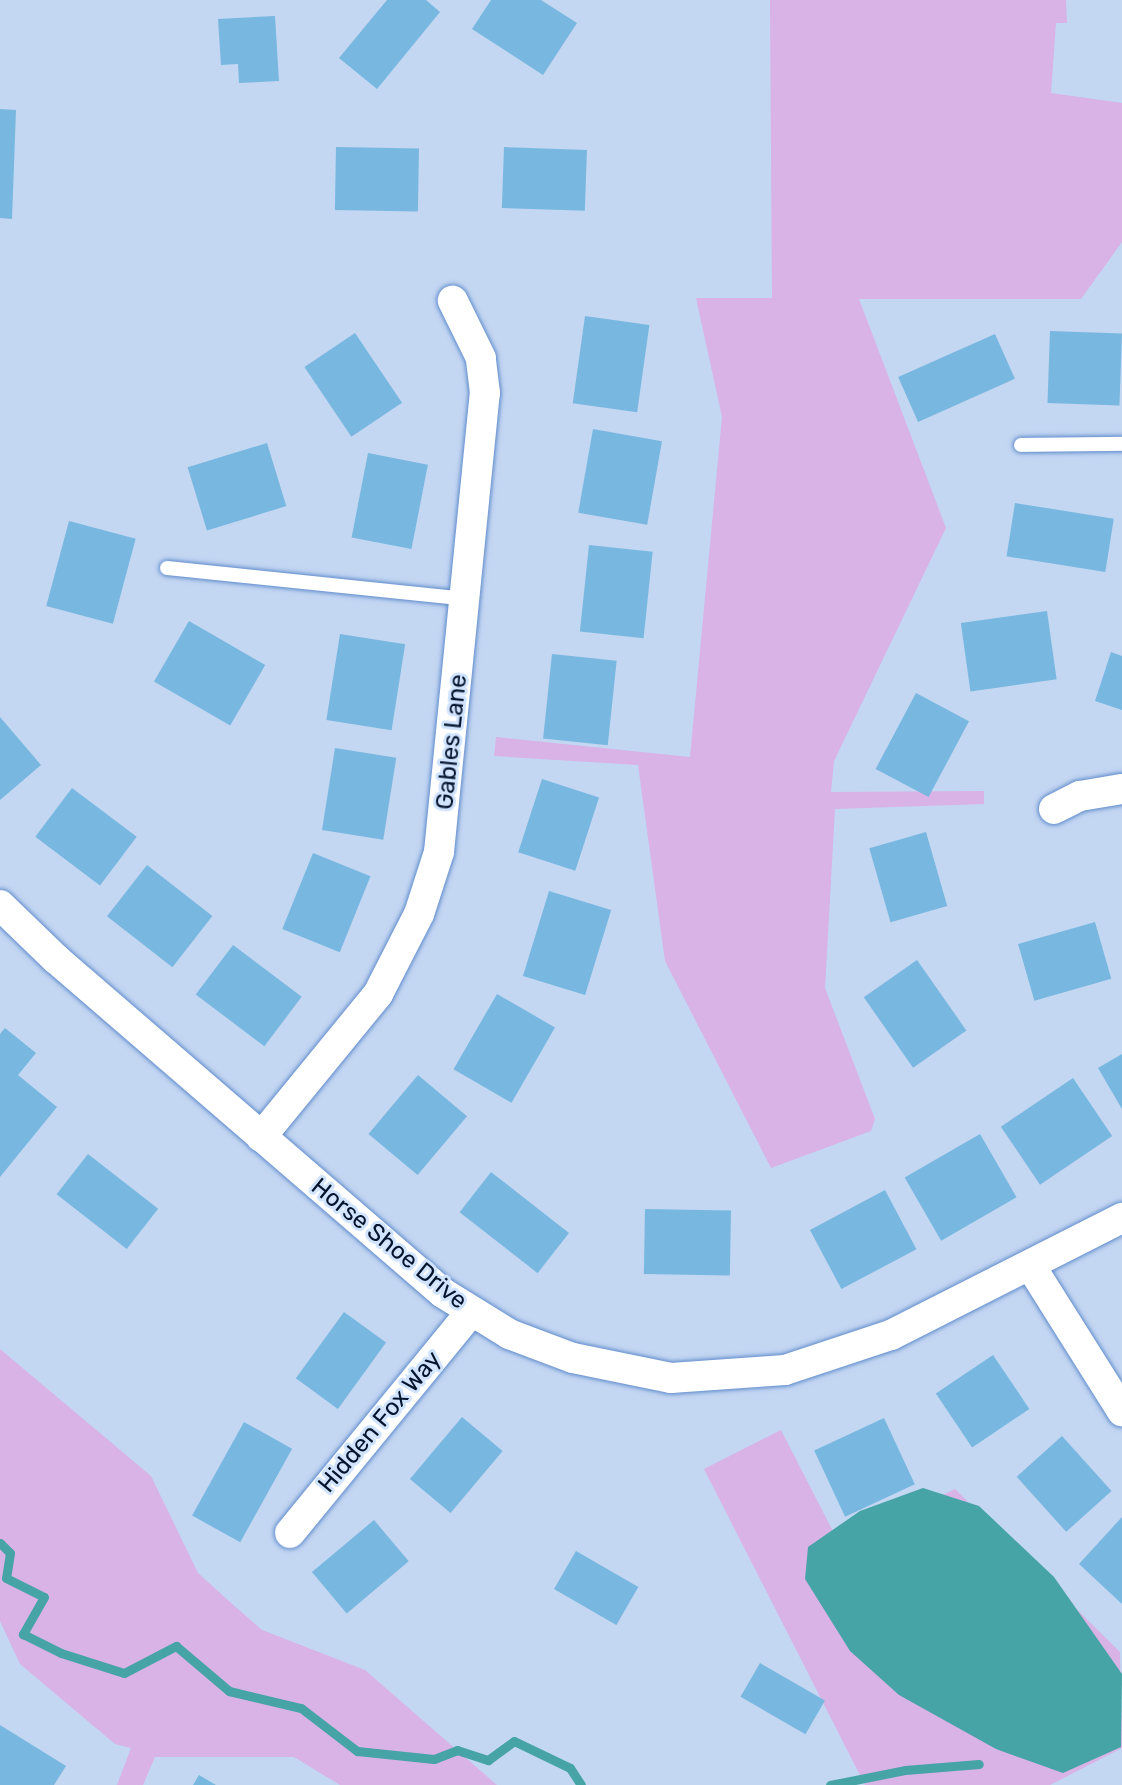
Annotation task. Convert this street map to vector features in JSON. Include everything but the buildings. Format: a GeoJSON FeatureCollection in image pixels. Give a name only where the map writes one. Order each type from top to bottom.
{"type":"FeatureCollection","features":[{"type":"Feature","properties":{"kind":"street","name":"Gables Lane"},"geometry":{"type":"LineString","coordinates":[[261,1137],[378,994],[419,914],[445,816],[485,393],[481,358],[453,301]]}},
{"type":"Feature","properties":{"kind":"street"},"geometry":{"type":"LineString","coordinates":[[1054,809],[1080,796],[1122,789]]}},
{"type":"Feature","properties":{"kind":"street","name":"Horse Shoe Drive"},"geometry":{"type":"LineString","coordinates":[[0,905],[261,1137],[471,1312],[509,1334],[573,1358],[671,1378],[727,1378],[785,1370],[846,1353],[1122,1218]]}},
{"type":"Feature","properties":{"kind":"street"},"geometry":{"type":"LineString","coordinates":[[1030,1265],[1122,1411]]}},
{"type":"Feature","properties":{"kind":"street","name":"Hidden Fox Way"},"geometry":{"type":"LineString","coordinates":[[290,1533],[471,1312]]}},
{"type":"Feature","properties":{"kind":"lane"},"geometry":{"type":"LineString","coordinates":[[1021,445],[1122,444]]}},
{"type":"Feature","properties":{"kind":"lane"},"geometry":{"type":"LineString","coordinates":[[167,568],[466,599]]}},
{"type":"Feature","properties":{"kind":"shaded area"},"geometry":{"type":"Polygon","coordinates":[[[770,0],[1066,0],[1067,23],[1056,23],[1051,93],[1122,103],[1122,242],[1081,299],[859,299],[946,528],[834,761],[831,792],[984,791],[984,804],[835,809],[825,988],[875,1119],[871,1131],[771,1168],[665,961],[638,765],[494,756],[496,737],[690,757],[722,417],[696,298],[772,298],[770,0]]]}},
{"type":"Feature","properties":{"kind":"shaded area"},"geometry":{"type":"Polygon","coordinates":[[[0,1349],[151,1476],[198,1573],[230,1602],[262,1630],[365,1670],[497,1785],[340,1785],[294,1757],[155,1757],[143,1785],[117,1785],[131,1748],[115,1744],[20,1664],[0,1621],[0,1349]]]}},
{"type":"Feature","properties":{"kind":"shaded area"},"geometry":{"type":"Polygon","coordinates":[[[781,1430],[841,1547],[955,1489],[1120,1652],[1122,1748],[1050,1785],[865,1785],[704,1469],[781,1430]]]}},
{"type":"Feature","properties":{"kind":"shaded area"},"geometry":{"type":"Polygon","coordinates":[[[923,1488],[979,1506],[1054,1577],[1122,1674],[1121,1747],[1063,1773],[996,1749],[899,1695],[850,1651],[805,1579],[808,1547],[860,1511],[923,1488]]]}},
{"type":"Feature","properties":{"kind":"waterway"},"geometry":{"type":"LineString","coordinates":[[0,1543],[10,1553],[6,1578],[44,1597],[23,1634],[61,1653],[124,1673],[176,1646],[229,1691],[301,1708],[357,1751],[434,1759],[457,1750],[488,1760],[514,1741],[570,1768],[581,1785]]}},
{"type":"Feature","properties":{"kind":"waterway"},"geometry":{"type":"LineString","coordinates":[[830,1785],[905,1770],[979,1764]]}}]}
